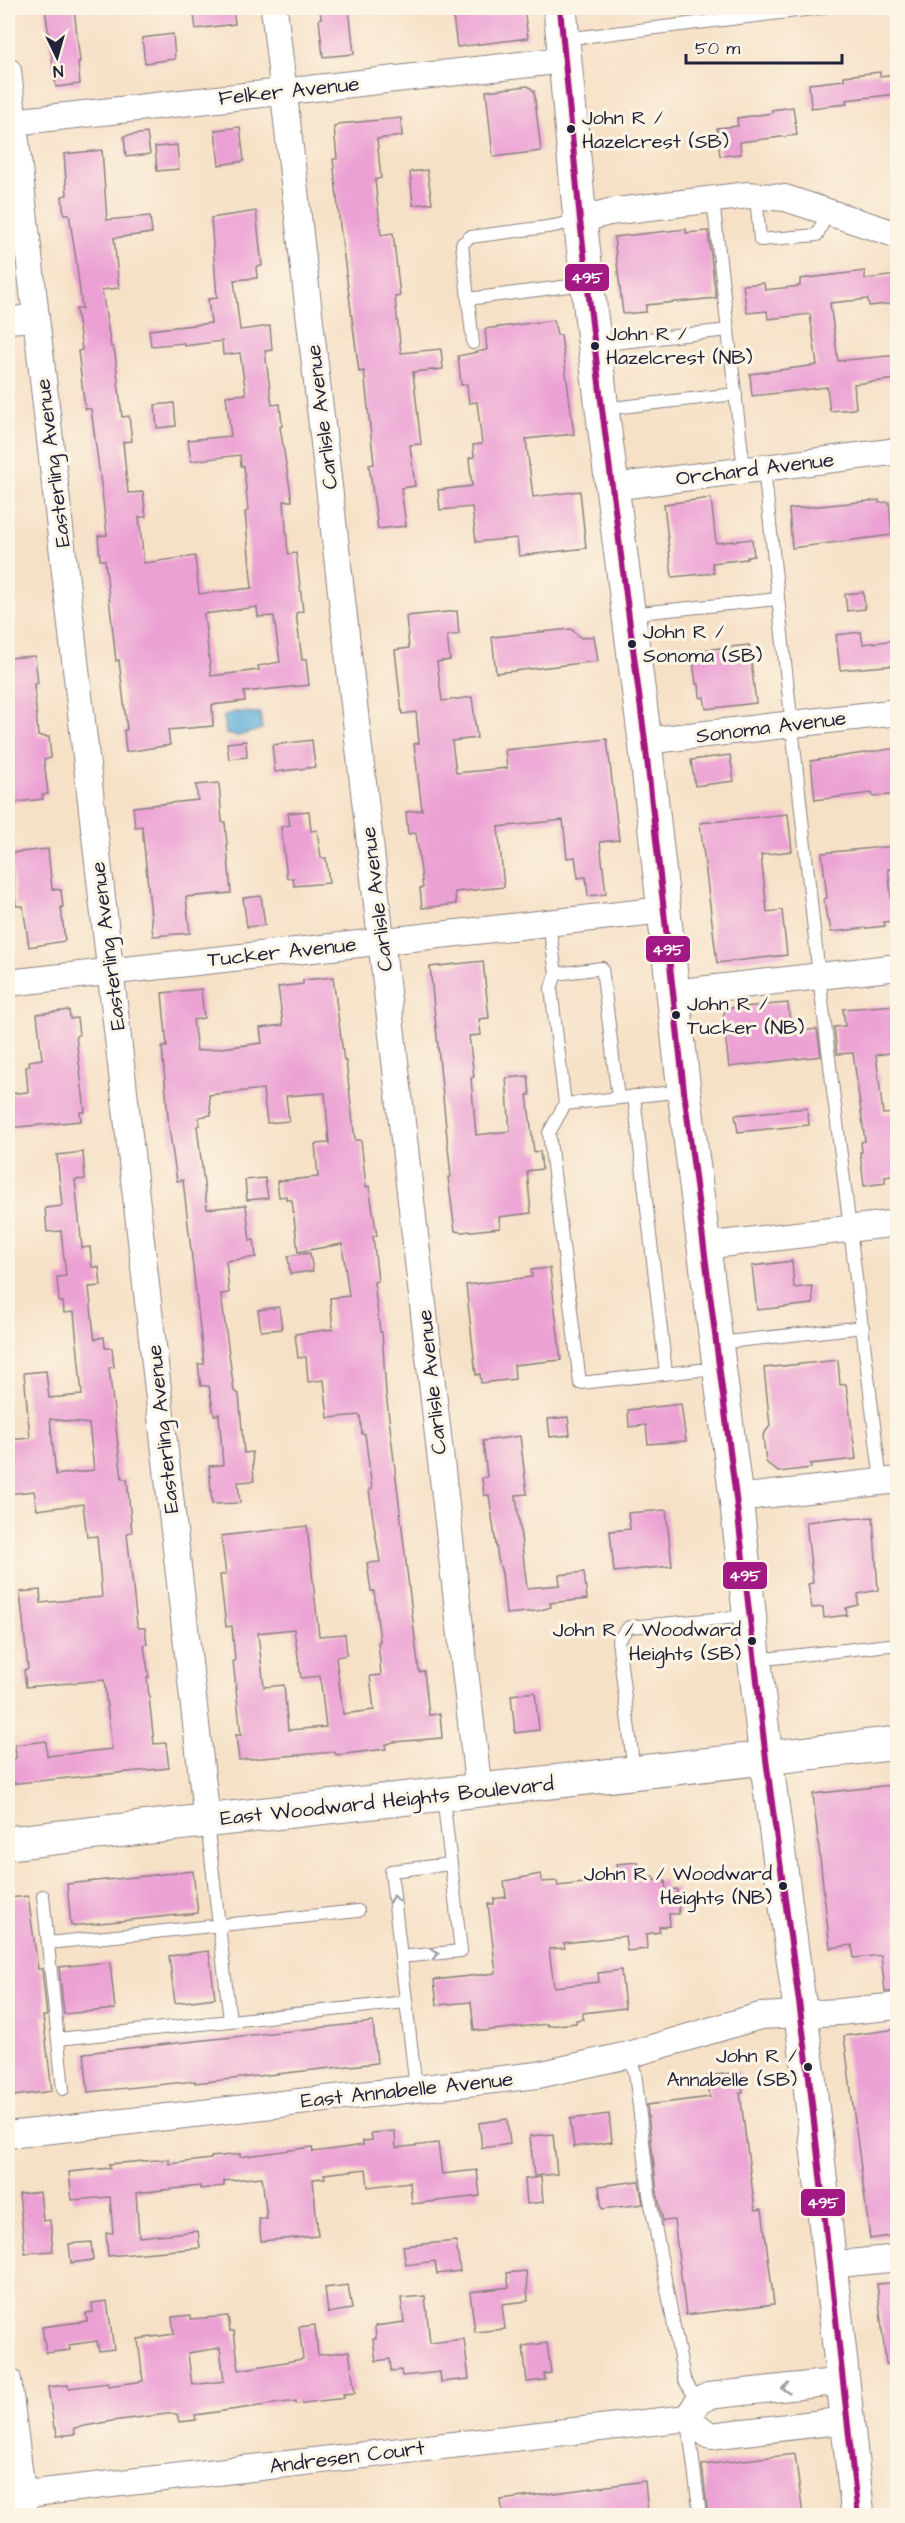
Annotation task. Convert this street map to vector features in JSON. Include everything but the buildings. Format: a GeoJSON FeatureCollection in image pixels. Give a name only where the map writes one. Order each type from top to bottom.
{"type":"FeatureCollection","features":[{"type":"Feature","properties":{"kind":"main road"},"geometry":{"type":"LineString","coordinates":[[563,35],[580,220],[602,409],[645,741],[684,1091],[736,1498],[766,1759],[800,2014],[858,2516]]}},
{"type":"Feature","properties":{"kind":"main road","name":"East Woodward Heights Boulevard"},"geometry":{"type":"LineString","coordinates":[[8,1843],[766,1759],[897,1751]]}},
{"type":"Feature","properties":{"kind":"street","name":"Carlisle Avenue"},"geometry":{"type":"LineString","coordinates":[[274,8],[479,1792]]}},
{"type":"Feature","properties":{"kind":"street","name":"Felker Avenue"},"geometry":{"type":"LineString","coordinates":[[13,122],[284,92],[563,35]]}},
{"type":"Feature","properties":{"kind":"street","name":"Easterling Avenue"},"geometry":{"type":"LineString","coordinates":[[8,71],[207,1821]]}},
{"type":"Feature","properties":{"kind":"street"},"geometry":{"type":"LineString","coordinates":[[580,220],[609,212],[756,195],[785,198],[897,235]]}},
{"type":"Feature","properties":{"kind":"street"},"geometry":{"type":"LineString","coordinates":[[8,320],[36,318]]}},
{"type":"Feature","properties":{"kind":"street","name":"Orchard Avenue"},"geometry":{"type":"LineString","coordinates":[[612,487],[897,450]]}},
{"type":"Feature","properties":{"kind":"street","name":"Sonoma Avenue"},"geometry":{"type":"LineString","coordinates":[[645,741],[897,712]]}},
{"type":"Feature","properties":{"kind":"street","name":"Tucker Avenue"},"geometry":{"type":"LineString","coordinates":[[8,983],[664,910]]}},
{"type":"Feature","properties":{"kind":"street"},"geometry":{"type":"LineString","coordinates":[[673,993],[897,967]]}},
{"type":"Feature","properties":{"kind":"street"},"geometry":{"type":"LineString","coordinates":[[704,1246],[897,1223]]}},
{"type":"Feature","properties":{"kind":"street"},"geometry":{"type":"LineString","coordinates":[[736,1498],[889,1481]]}},
{"type":"Feature","properties":{"kind":"street","name":"East Annabelle Avenue"},"geometry":{"type":"LineString","coordinates":[[8,2135],[538,2075],[628,2055],[760,2016],[897,2006]]}},
{"type":"Feature","properties":{"kind":"street"},"geometry":{"type":"LineString","coordinates":[[830,2265],[897,2258]]}},
{"type":"Feature","properties":{"kind":"street"},"geometry":{"type":"LineString","coordinates":[[8,2380],[18,2502]]}},
{"type":"Feature","properties":{"kind":"street","name":"Andresen Court"},"geometry":{"type":"LineString","coordinates":[[18,2502],[693,2410],[708,2396],[844,2381]]}},
{"type":"Feature","properties":{"kind":"street"},"geometry":{"type":"LineString","coordinates":[[693,2410],[710,2436],[848,2420]]}},
{"type":"Feature","properties":{"kind":"lane"},"geometry":{"type":"LineString","coordinates":[[563,35],[822,8]]}},
{"type":"Feature","properties":{"kind":"lane"},"geometry":{"type":"LineString","coordinates":[[756,195],[760,240],[817,235],[824,225],[828,212]]}},
{"type":"Feature","properties":{"kind":"lane"},"geometry":{"type":"LineString","coordinates":[[713,200],[736,394],[754,469],[778,598],[819,976],[863,1327],[889,1481]]}},
{"type":"Feature","properties":{"kind":"lane"},"geometry":{"type":"LineString","coordinates":[[473,343],[462,244],[470,237],[554,226],[580,220]]}},
{"type":"Feature","properties":{"kind":"lane"},"geometry":{"type":"LineString","coordinates":[[468,299],[588,284]]}},
{"type":"Feature","properties":{"kind":"lane"},"geometry":{"type":"LineString","coordinates":[[595,345],[728,330]]}},
{"type":"Feature","properties":{"kind":"lane"},"geometry":{"type":"LineString","coordinates":[[602,409],[736,394]]}},
{"type":"Feature","properties":{"kind":"lane"},"geometry":{"type":"LineString","coordinates":[[627,615],[778,598]]}},
{"type":"Feature","properties":{"kind":"lane"},"geometry":{"type":"LineString","coordinates":[[549,922],[556,974],[551,988],[565,1104],[549,1133],[579,1383],[666,1373],[718,1356],[863,1327]]}},
{"type":"Feature","properties":{"kind":"lane"},"geometry":{"type":"LineString","coordinates":[[556,974],[602,968],[618,1098]]}},
{"type":"Feature","properties":{"kind":"lane"},"geometry":{"type":"LineString","coordinates":[[565,1104],[684,1091]]}},
{"type":"Feature","properties":{"kind":"lane"},"geometry":{"type":"LineString","coordinates":[[634,1096],[666,1373]]}},
{"type":"Feature","properties":{"kind":"lane"},"geometry":{"type":"LineString","coordinates":[[634,1774],[618,1640],[622,1633],[629,1627],[750,1616]]}},
{"type":"Feature","properties":{"kind":"lane"},"geometry":{"type":"LineString","coordinates":[[755,1660],[897,1644]]}},
{"type":"Feature","properties":{"kind":"lane"},"geometry":{"type":"LineString","coordinates":[[401,1958],[461,1951],[443,1796]]}},
{"type":"Feature","properties":{"kind":"lane"},"geometry":{"type":"LineString","coordinates":[[207,1821],[230,2021]]}},
{"type":"Feature","properties":{"kind":"lane"},"geometry":{"type":"LineString","coordinates":[[416,2089],[391,1871],[451,1864]]}},
{"type":"Feature","properties":{"kind":"lane"},"geometry":{"type":"LineString","coordinates":[[43,1896],[63,2089]]}},
{"type":"Feature","properties":{"kind":"lane"},"geometry":{"type":"LineString","coordinates":[[48,1943],[358,1911]]}},
{"type":"Feature","properties":{"kind":"lane"},"geometry":{"type":"LineString","coordinates":[[58,2039],[406,2002]]}},
{"type":"Feature","properties":{"kind":"lane"},"geometry":{"type":"LineString","coordinates":[[628,2055],[635,2072],[649,2194],[684,2379],[693,2410],[700,2516]]}},
{"type":"Feature","properties":{"kind":"water"},"geometry":{"type":"Polygon","coordinates":[[[235,712],[260,713],[262,729],[238,736],[226,734],[224,716],[235,712]]]}},
{"type":"Feature","properties":{"kind":"transit line","name":"495"},"geometry":{"type":"LineString","coordinates":[[560,8],[580,220],[602,409],[645,741],[684,1091],[736,1498],[766,1759],[808,2068],[858,2516]]}},
{"type":"Feature","properties":{"kind":"place","name":"John R / Hazelcrest (SB)"},"geometry":{"type":"Point","coordinates":[571,129]}},
{"type":"Feature","properties":{"kind":"place","name":"John R / Hazelcrest (NB)"},"geometry":{"type":"Point","coordinates":[595,346]}},
{"type":"Feature","properties":{"kind":"place","name":"John R / Sonoma (SB)"},"geometry":{"type":"Point","coordinates":[632,644]}},
{"type":"Feature","properties":{"kind":"place","name":"John R / Tucker (NB)"},"geometry":{"type":"Point","coordinates":[676,1015]}},
{"type":"Feature","properties":{"kind":"place","name":"John R / Woodward Heights (SB)"},"geometry":{"type":"Point","coordinates":[752,1641]}},
{"type":"Feature","properties":{"kind":"place","name":"John R / Woodward Heights (NB)"},"geometry":{"type":"Point","coordinates":[783,1886]}},
{"type":"Feature","properties":{"kind":"place","name":"John R / Annabelle (SB)"},"geometry":{"type":"Point","coordinates":[808,2067]}}]}
